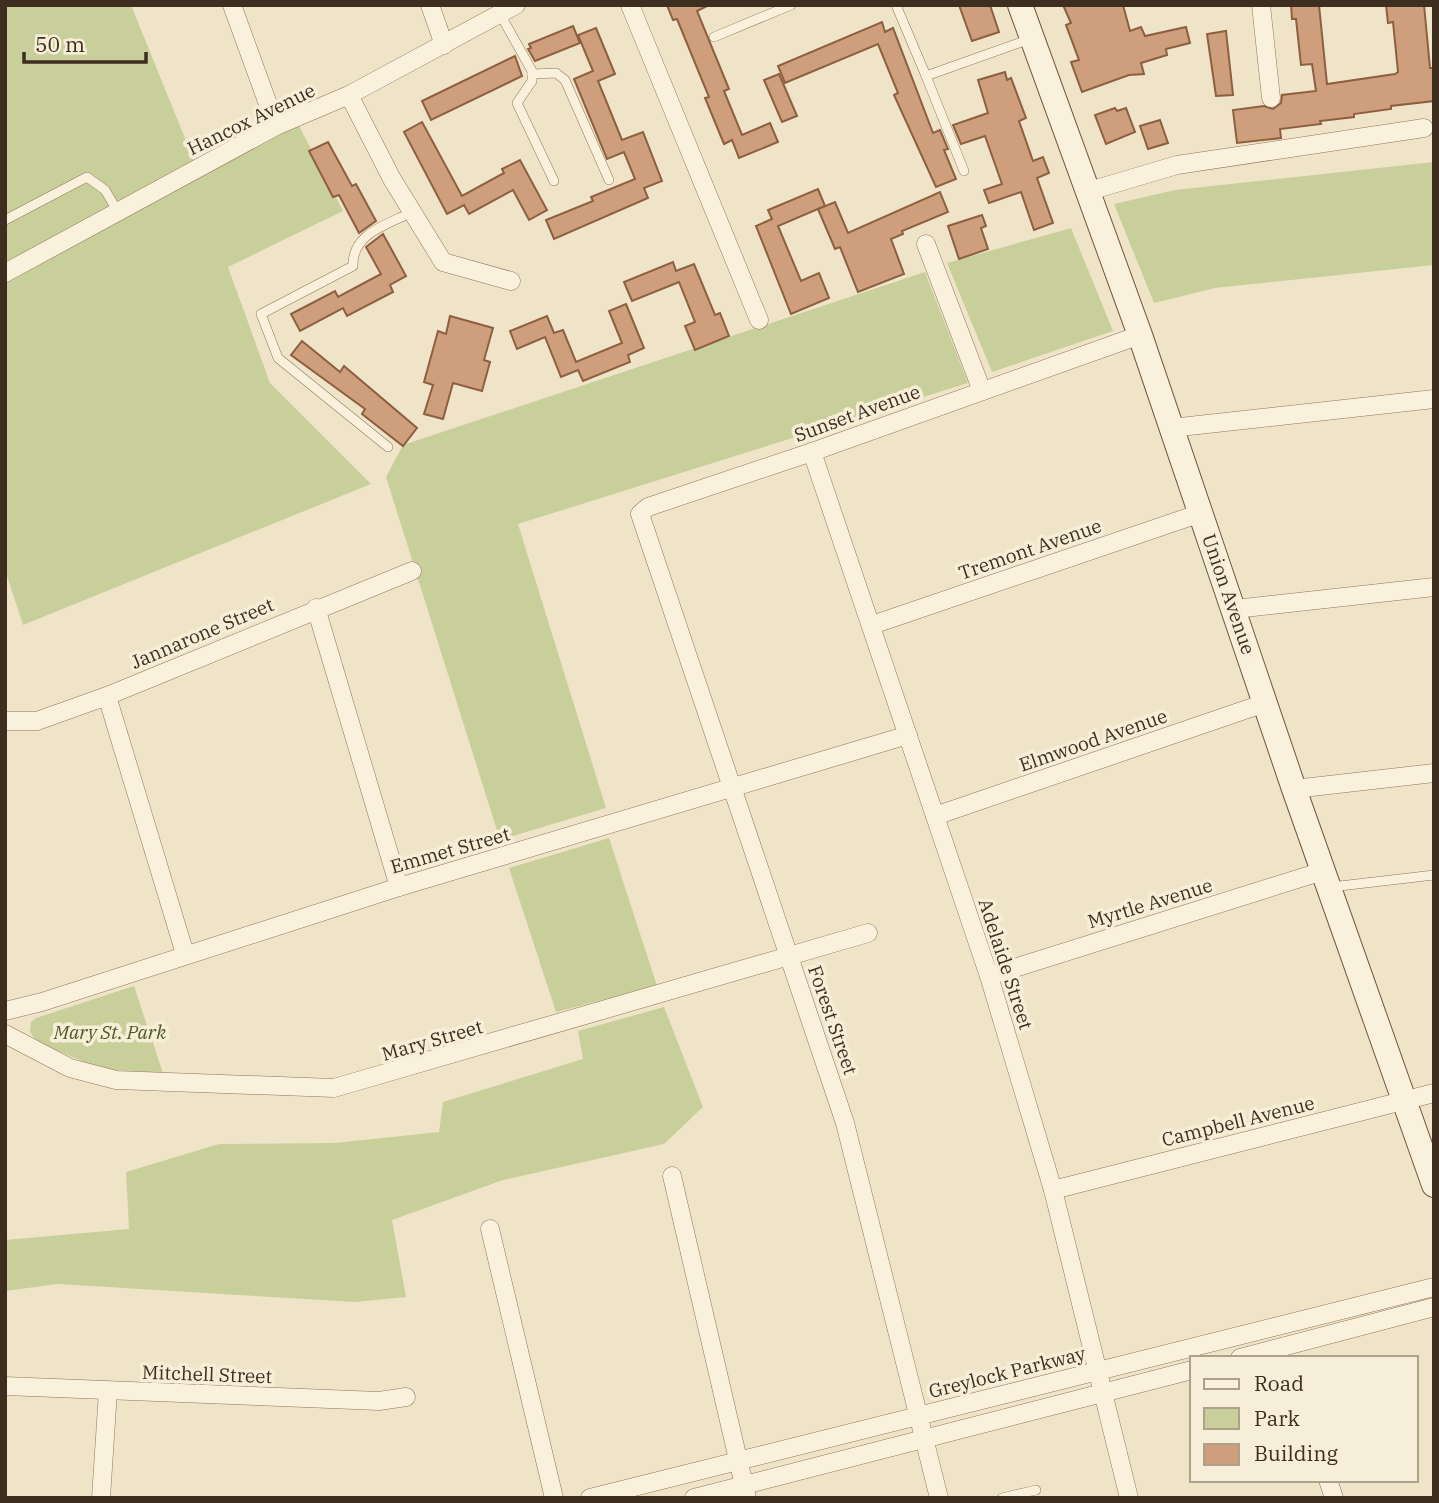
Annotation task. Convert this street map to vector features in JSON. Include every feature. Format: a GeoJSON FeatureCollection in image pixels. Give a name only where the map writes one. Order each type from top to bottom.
{"type":"FeatureCollection","features":[{"type":"Feature","properties":{"kind":"street"},"geometry":{"type":"LineString","coordinates":[[232,5],[276,126]]}},
{"type":"Feature","properties":{"kind":"street"},"geometry":{"type":"LineString","coordinates":[[430,5],[444,45]]}},
{"type":"Feature","properties":{"kind":"street"},"geometry":{"type":"LineString","coordinates":[[630,5],[759,320]]}},
{"type":"Feature","properties":{"kind":"street","name":"Union Avenue"},"geometry":{"type":"LineString","coordinates":[[1020,5],[1140,335],[1294,789],[1434,1185]]}},
{"type":"Feature","properties":{"kind":"street"},"geometry":{"type":"LineString","coordinates":[[1261,5],[1271,98]]}},
{"type":"Feature","properties":{"kind":"street","name":"Hancox Avenue"},"geometry":{"type":"LineString","coordinates":[[5,273],[276,126],[349,95],[508,10]]}},
{"type":"Feature","properties":{"kind":"street"},"geometry":{"type":"LineString","coordinates":[[349,95],[391,179],[443,262],[511,281]]}},
{"type":"Feature","properties":{"kind":"street"},"geometry":{"type":"LineString","coordinates":[[1086,192],[1195,161],[1423,128]]}},
{"type":"Feature","properties":{"kind":"street"},"geometry":{"type":"LineString","coordinates":[[926,244],[982,391]]}},
{"type":"Feature","properties":{"kind":"street","name":"Sunset Avenue"},"geometry":{"type":"LineString","coordinates":[[656,565],[640,514],[649,507],[1140,335]]}},
{"type":"Feature","properties":{"kind":"street"},"geometry":{"type":"LineString","coordinates":[[1171,428],[1434,399]]}},
{"type":"Feature","properties":{"kind":"street","name":"Adelaide Street"},"geometry":{"type":"LineString","coordinates":[[812,452],[989,975],[1053,1190],[1129,1498]]}},
{"type":"Feature","properties":{"kind":"street","name":"Tremont Avenue"},"geometry":{"type":"LineString","coordinates":[[872,625],[1201,513]]}},
{"type":"Feature","properties":{"kind":"street","name":"Forest Street"},"geometry":{"type":"LineString","coordinates":[[656,565],[845,1123],[939,1498]]}},
{"type":"Feature","properties":{"kind":"street","name":"Jannarone Street"},"geometry":{"type":"LineString","coordinates":[[5,721],[37,721],[107,696],[316,608],[412,571]]}},
{"type":"Feature","properties":{"kind":"street"},"geometry":{"type":"LineString","coordinates":[[1235,609],[1434,587]]}},
{"type":"Feature","properties":{"kind":"street"},"geometry":{"type":"LineString","coordinates":[[316,608],[398,887]]}},
{"type":"Feature","properties":{"kind":"street"},"geometry":{"type":"LineString","coordinates":[[107,696],[185,954]]}},
{"type":"Feature","properties":{"kind":"street","name":"Elmwood Avenue"},"geometry":{"type":"LineString","coordinates":[[935,816],[1265,703]]}},
{"type":"Feature","properties":{"kind":"street","name":"Emmet Street"},"geometry":{"type":"LineString","coordinates":[[5,1011],[42,1002],[398,887],[908,735]]}},
{"type":"Feature","properties":{"kind":"street"},"geometry":{"type":"LineString","coordinates":[[1294,789],[1434,773]]}},
{"type":"Feature","properties":{"kind":"street","name":"Myrtle Avenue"},"geometry":{"type":"LineString","coordinates":[[989,975],[1326,879]]}},
{"type":"Feature","properties":{"kind":"street","name":"Mary Street"},"geometry":{"type":"LineString","coordinates":[[5,1034],[70,1068],[116,1080],[334,1088],[868,933]]}},
{"type":"Feature","properties":{"kind":"street","name":"Campbell Avenue"},"geometry":{"type":"LineString","coordinates":[[1053,1190],[1434,1093]]}},
{"type":"Feature","properties":{"kind":"street"},"geometry":{"type":"LineString","coordinates":[[672,1176],[745,1492]]}},
{"type":"Feature","properties":{"kind":"street"},"geometry":{"type":"LineString","coordinates":[[490,1230],[554,1498]]}},
{"type":"Feature","properties":{"kind":"street","name":"Greylock Parkway"},"geometry":{"type":"LineString","coordinates":[[590,1498],[1434,1287]]}},
{"type":"Feature","properties":{"kind":"street"},"geometry":{"type":"LineString","coordinates":[[1255,1356],[1285,1352],[1434,1307]]}},
{"type":"Feature","properties":{"kind":"street"},"geometry":{"type":"LineString","coordinates":[[1277,1326],[1285,1352]]}},
{"type":"Feature","properties":{"kind":"street"},"geometry":{"type":"LineString","coordinates":[[694,1498],[745,1492],[924,1438],[1190,1371]]}},
{"type":"Feature","properties":{"kind":"street","name":"Mitchell Street"},"geometry":{"type":"LineString","coordinates":[[5,1386],[379,1401],[406,1397]]}},
{"type":"Feature","properties":{"kind":"street"},"geometry":{"type":"LineString","coordinates":[[101,1498],[108,1391]]}},
{"type":"Feature","properties":{"kind":"lane"},"geometry":{"type":"LineString","coordinates":[[714,37],[791,5]]}},
{"type":"Feature","properties":{"kind":"lane"},"geometry":{"type":"LineString","coordinates":[[896,5],[964,171]]}},
{"type":"Feature","properties":{"kind":"lane"},"geometry":{"type":"LineString","coordinates":[[508,10],[532,74],[532,81],[517,103],[554,181]]}},
{"type":"Feature","properties":{"kind":"lane"},"geometry":{"type":"LineString","coordinates":[[926,76],[1031,38]]}},
{"type":"Feature","properties":{"kind":"lane"},"geometry":{"type":"LineString","coordinates":[[532,74],[556,74],[565,80],[609,180]]}},
{"type":"Feature","properties":{"kind":"lane"},"geometry":{"type":"LineString","coordinates":[[5,220],[87,177],[105,190],[118,212]]}},
{"type":"Feature","properties":{"kind":"lane"},"geometry":{"type":"LineString","coordinates":[[388,447],[278,358],[261,314],[353,266],[352,255],[362,238],[412,212]]}},
{"type":"Feature","properties":{"kind":"lane"},"geometry":{"type":"LineString","coordinates":[[1326,879],[1434,875]]}},
{"type":"Feature","properties":{"kind":"lane"},"geometry":{"type":"LineString","coordinates":[[1002,1498],[1036,1490]]}},
{"type":"Feature","properties":{"kind":"green space"},"geometry":{"type":"Polygon","coordinates":[[[5,5],[131,5],[197,168],[295,118],[343,211],[228,267],[270,383],[371,484],[23,625],[5,570],[5,5]]]}},
{"type":"Feature","properties":{"kind":"green space"},"geometry":{"type":"Polygon","coordinates":[[[1434,162],[1434,265],[1215,288],[1154,303],[1114,204],[1175,190],[1434,162]]]}},
{"type":"Feature","properties":{"kind":"green space"},"geometry":{"type":"Polygon","coordinates":[[[1071,228],[1113,331],[992,372],[947,263],[1071,228]]]}},
{"type":"Feature","properties":{"kind":"green space"},"geometry":{"type":"Polygon","coordinates":[[[925,272],[968,383],[518,524],[606,808],[500,840],[386,477],[403,445],[925,272]]]}},
{"type":"Feature","properties":{"kind":"green space"},"geometry":{"type":"Polygon","coordinates":[[[609,838],[657,986],[556,1012],[509,868],[609,838]]]}},
{"type":"Feature","properties":{"kind":"green space","name":"Mary St. Park"},"geometry":{"type":"Polygon","coordinates":[[[134,986],[163,1073],[101,1069],[37,1042],[30,1032],[31,1022],[36,1018],[134,986]]]}},
{"type":"Feature","properties":{"kind":"green space"},"geometry":{"type":"Polygon","coordinates":[[[664,1007],[703,1107],[664,1144],[503,1180],[392,1220],[406,1297],[355,1302],[58,1284],[5,1291],[5,1240],[129,1229],[126,1172],[219,1144],[335,1143],[439,1132],[443,1102],[583,1059],[578,1031],[664,1007]]]}},
{"type":"Feature","properties":{"kind":"building"},"geometry":{"type":"Polygon","coordinates":[[[667,5],[709,5],[697,11],[729,89],[724,91],[742,135],[770,123],[778,142],[739,158],[732,140],[724,144],[705,98],[709,97],[677,19],[673,20],[667,5]]]}},
{"type":"Feature","properties":{"kind":"building"},"geometry":{"type":"Polygon","coordinates":[[[959,5],[990,5],[999,32],[972,41],[959,5]]]}},
{"type":"Feature","properties":{"kind":"building"},"geometry":{"type":"Polygon","coordinates":[[[1063,5],[1123,5],[1130,31],[1141,27],[1145,36],[1186,27],[1190,43],[1166,49],[1167,55],[1141,63],[1144,74],[1129,75],[1082,92],[1071,62],[1079,60],[1066,25],[1071,23],[1063,5]]]}},
{"type":"Feature","properties":{"kind":"building"},"geometry":{"type":"Polygon","coordinates":[[[1291,5],[1319,5],[1327,84],[1398,72],[1393,22],[1388,23],[1386,5],[1424,5],[1430,68],[1434,68],[1434,101],[1391,106],[1391,109],[1354,114],[1354,117],[1320,121],[1321,124],[1280,129],[1281,138],[1237,143],[1233,110],[1264,106],[1273,109],[1281,103],[1282,95],[1316,91],[1312,64],[1301,65],[1296,19],[1292,19],[1291,5]]]}},
{"type":"Feature","properties":{"kind":"building"},"geometry":{"type":"Polygon","coordinates":[[[882,22],[885,32],[893,28],[933,133],[940,130],[948,149],[944,150],[956,179],[936,187],[894,95],[898,93],[878,44],[785,83],[778,66],[882,22]]]}},
{"type":"Feature","properties":{"kind":"building"},"geometry":{"type":"Polygon","coordinates":[[[573,26],[580,43],[535,61],[528,49],[531,48],[529,44],[573,26]]]}},
{"type":"Feature","properties":{"kind":"building"},"geometry":{"type":"Polygon","coordinates":[[[596,28],[615,74],[598,81],[622,140],[643,132],[662,181],[644,188],[648,198],[554,239],[546,220],[593,201],[591,197],[635,179],[624,152],[607,159],[574,79],[593,71],[578,35],[596,28]]]}},
{"type":"Feature","properties":{"kind":"building"},"geometry":{"type":"Polygon","coordinates":[[[1226,31],[1233,95],[1216,96],[1207,34],[1226,31]]]}},
{"type":"Feature","properties":{"kind":"building"},"geometry":{"type":"Polygon","coordinates":[[[515,56],[522,76],[431,120],[422,101],[515,56]]]}},
{"type":"Feature","properties":{"kind":"building"},"geometry":{"type":"Polygon","coordinates":[[[1005,72],[1007,80],[1011,78],[1026,118],[1019,121],[1033,161],[1043,157],[1049,173],[1037,178],[1053,223],[1034,230],[1021,192],[989,203],[984,190],[1002,184],[985,136],[961,144],[953,125],[988,113],[978,80],[1005,72]]]}},
{"type":"Feature","properties":{"kind":"building"},"geometry":{"type":"Polygon","coordinates":[[[779,74],[797,116],[782,122],[764,80],[779,74]]]}},
{"type":"Feature","properties":{"kind":"building"},"geometry":{"type":"Polygon","coordinates":[[[1115,108],[1117,111],[1126,108],[1135,132],[1106,144],[1095,115],[1115,108]]]}},
{"type":"Feature","properties":{"kind":"building"},"geometry":{"type":"Polygon","coordinates":[[[1160,120],[1168,143],[1148,149],[1140,126],[1160,120]]]}},
{"type":"Feature","properties":{"kind":"building"},"geometry":{"type":"Polygon","coordinates":[[[422,122],[462,196],[504,173],[502,169],[520,160],[547,210],[529,220],[513,190],[469,214],[464,205],[447,214],[404,132],[422,122]]]}},
{"type":"Feature","properties":{"kind":"building"},"geometry":{"type":"Polygon","coordinates":[[[328,142],[352,186],[356,184],[376,221],[359,233],[339,195],[333,197],[309,151],[328,142]]]}},
{"type":"Feature","properties":{"kind":"building"},"geometry":{"type":"Polygon","coordinates":[[[818,189],[825,206],[778,226],[801,281],[819,273],[829,298],[791,314],[756,226],[772,219],[768,210],[818,189]]]}},
{"type":"Feature","properties":{"kind":"building"},"geometry":{"type":"Polygon","coordinates":[[[940,192],[948,212],[902,231],[903,234],[891,239],[904,274],[858,292],[840,247],[835,249],[818,209],[835,202],[848,233],[940,192]]]}},
{"type":"Feature","properties":{"kind":"building"},"geometry":{"type":"Polygon","coordinates":[[[982,215],[986,226],[981,228],[988,249],[959,259],[948,226],[982,215]]]}},
{"type":"Feature","properties":{"kind":"building"},"geometry":{"type":"Polygon","coordinates":[[[383,234],[406,276],[390,285],[393,292],[347,316],[343,308],[300,331],[291,314],[335,291],[338,297],[381,274],[366,247],[383,234]]]}},
{"type":"Feature","properties":{"kind":"building"},"geometry":{"type":"Polygon","coordinates":[[[673,262],[676,271],[694,264],[715,315],[720,313],[729,336],[695,350],[685,326],[695,322],[679,282],[632,301],[624,282],[673,262]]]}},
{"type":"Feature","properties":{"kind":"building"},"geometry":{"type":"Polygon","coordinates":[[[626,304],[644,348],[628,355],[630,362],[583,381],[578,370],[561,377],[545,337],[517,349],[510,331],[547,316],[554,333],[563,330],[576,362],[622,343],[609,311],[626,304]]]}},
{"type":"Feature","properties":{"kind":"building"},"geometry":{"type":"Polygon","coordinates":[[[450,316],[493,328],[484,360],[490,362],[482,391],[453,383],[443,419],[424,414],[433,385],[424,382],[438,331],[446,334],[450,316]]]}},
{"type":"Feature","properties":{"kind":"building"},"geometry":{"type":"Polygon","coordinates":[[[302,341],[340,372],[344,366],[417,428],[403,446],[362,414],[365,409],[291,355],[302,341]]]}}]}
